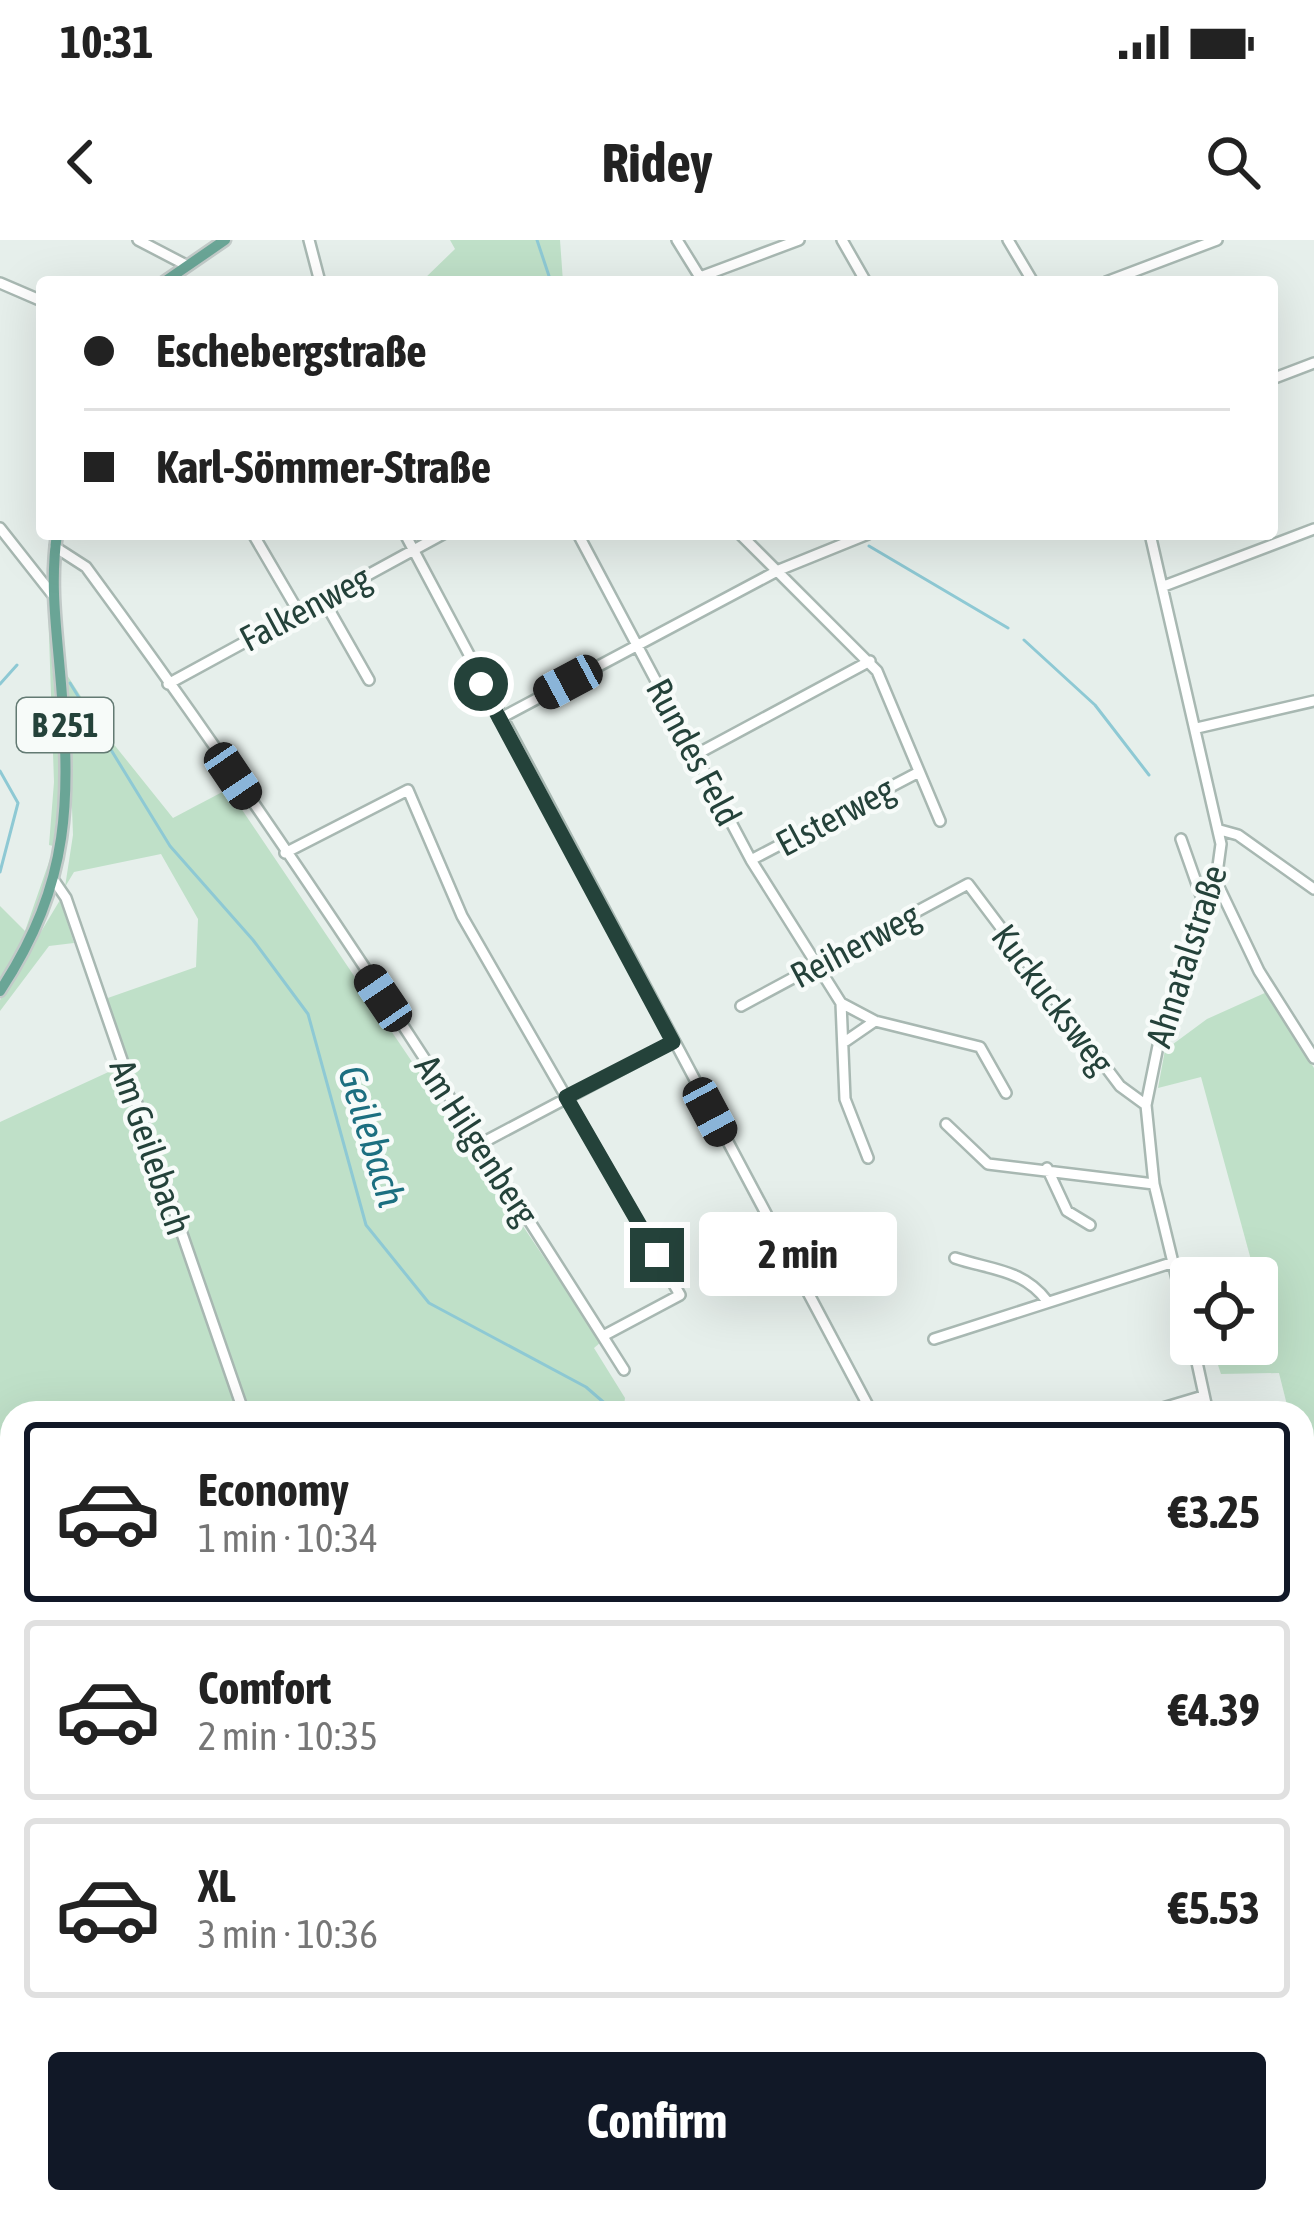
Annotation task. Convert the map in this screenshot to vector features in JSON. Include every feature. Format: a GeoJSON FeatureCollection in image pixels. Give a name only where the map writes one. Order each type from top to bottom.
{"type":"FeatureCollection","features":[{"type":"Feature","properties":{"kind":"main road"},"geometry":{"type":"LineString","coordinates":[[172,276],[225,240]]}},
{"type":"Feature","properties":{"kind":"main road","name":"B 251"},"geometry":{"type":"LineString","coordinates":[[0,991],[40,925],[56,882],[67,823],[67,766],[52,594],[56,540]]}},
{"type":"Feature","properties":{"kind":"street"},"geometry":{"type":"LineString","coordinates":[[138,240],[186,265]]}},
{"type":"Feature","properties":{"kind":"street"},"geometry":{"type":"LineString","coordinates":[[309,240],[318,276]]}},
{"type":"Feature","properties":{"kind":"street"},"geometry":{"type":"LineString","coordinates":[[677,240],[700,276]]}},
{"type":"Feature","properties":{"kind":"street"},"geometry":{"type":"LineString","coordinates":[[712,276],[799,240]]}},
{"type":"Feature","properties":{"kind":"street"},"geometry":{"type":"LineString","coordinates":[[842,240],[863,276]]}},
{"type":"Feature","properties":{"kind":"street"},"geometry":{"type":"LineString","coordinates":[[1009,240],[1030,276]]}},
{"type":"Feature","properties":{"kind":"street"},"geometry":{"type":"LineString","coordinates":[[1122,276],[1217,240]]}},
{"type":"Feature","properties":{"kind":"street"},"geometry":{"type":"LineString","coordinates":[[0,283],[36,298]]}},
{"type":"Feature","properties":{"kind":"street"},"geometry":{"type":"LineString","coordinates":[[1278,377],[1314,363]]}},
{"type":"Feature","properties":{"kind":"street"},"geometry":{"type":"LineString","coordinates":[[0,528],[52,594]]}},
{"type":"Feature","properties":{"kind":"street"},"geometry":{"type":"LineString","coordinates":[[1164,586],[1314,529]]}},
{"type":"Feature","properties":{"kind":"street","name":"Am Hilgenberg"},"geometry":{"type":"LineString","coordinates":[[56,540],[86,567],[284,853],[482,1143],[624,1370]]}},
{"type":"Feature","properties":{"kind":"street"},"geometry":{"type":"LineString","coordinates":[[257,540],[298,611]]}},
{"type":"Feature","properties":{"kind":"street"},"geometry":{"type":"LineString","coordinates":[[407,540],[866,1401]]}},
{"type":"Feature","properties":{"kind":"street","name":"Falkenweg"},"geometry":{"type":"LineString","coordinates":[[168,684],[432,540]]}},
{"type":"Feature","properties":{"kind":"street","name":"Rundes Feld"},"geometry":{"type":"LineString","coordinates":[[581,540],[751,860],[814,968],[842,1003]]}},
{"type":"Feature","properties":{"kind":"street"},"geometry":{"type":"LineString","coordinates":[[746,540],[870,661],[940,821]]}},
{"type":"Feature","properties":{"kind":"street"},"geometry":{"type":"LineString","coordinates":[[499,718],[779,570],[852,540]]}},
{"type":"Feature","properties":{"kind":"street","name":"Ahnatalstraße"},"geometry":{"type":"LineString","coordinates":[[1152,540],[1220,830],[1216,881],[1160,1036],[1146,1106],[1154,1184],[1173,1257]]}},
{"type":"Feature","properties":{"kind":"street"},"geometry":{"type":"LineString","coordinates":[[323,598],[369,680]]}},
{"type":"Feature","properties":{"kind":"street"},"geometry":{"type":"LineString","coordinates":[[697,754],[870,661]]}},
{"type":"Feature","properties":{"kind":"street"},"geometry":{"type":"LineString","coordinates":[[1197,728],[1314,700]]}},
{"type":"Feature","properties":{"kind":"street","name":"Elsterweg"},"geometry":{"type":"LineString","coordinates":[[751,860],[919,772]]}},
{"type":"Feature","properties":{"kind":"street"},"geometry":{"type":"LineString","coordinates":[[284,853],[408,790],[462,916],[680,1295],[603,1336]]}},
{"type":"Feature","properties":{"kind":"street"},"geometry":{"type":"LineString","coordinates":[[1220,830],[1238,835],[1314,889]]}},
{"type":"Feature","properties":{"kind":"street"},"geometry":{"type":"LineString","coordinates":[[1181,839],[1206,910]]}},
{"type":"Feature","properties":{"kind":"street"},"geometry":{"type":"LineString","coordinates":[[1216,881],[1259,971],[1314,1058]]}},
{"type":"Feature","properties":{"kind":"street","name":"Am Geilebach"},"geometry":{"type":"LineString","coordinates":[[56,882],[66,898],[240,1401]]}},
{"type":"Feature","properties":{"kind":"street","name":"Reiherweg"},"geometry":{"type":"LineString","coordinates":[[741,1006],[968,884]]}},
{"type":"Feature","properties":{"kind":"street","name":"Kuckucksweg"},"geometry":{"type":"LineString","coordinates":[[968,884],[1120,1086],[1146,1106]]}},
{"type":"Feature","properties":{"kind":"street"},"geometry":{"type":"LineString","coordinates":[[842,1003],[874,1021],[980,1047],[1006,1093]]}},
{"type":"Feature","properties":{"kind":"street"},"geometry":{"type":"LineString","coordinates":[[842,1003],[845,1099],[868,1158]]}},
{"type":"Feature","properties":{"kind":"street"},"geometry":{"type":"LineString","coordinates":[[846,1040],[874,1021]]}},
{"type":"Feature","properties":{"kind":"street"},"geometry":{"type":"LineString","coordinates":[[482,1143],[673,1042]]}},
{"type":"Feature","properties":{"kind":"street"},"geometry":{"type":"LineString","coordinates":[[946,1124],[988,1164],[1154,1184]]}},
{"type":"Feature","properties":{"kind":"street"},"geometry":{"type":"LineString","coordinates":[[1047,1168],[1067,1210],[1090,1225]]}},
{"type":"Feature","properties":{"kind":"street"},"geometry":{"type":"LineString","coordinates":[[955,1258],[1009,1271],[1035,1286],[1047,1301]]}},
{"type":"Feature","properties":{"kind":"street"},"geometry":{"type":"LineString","coordinates":[[934,1339],[1170,1263]]}},
{"type":"Feature","properties":{"kind":"street","name":"Ahnatalstraße"},"geometry":{"type":"LineString","coordinates":[[1197,1365],[1204,1401]]}},
{"type":"Feature","properties":{"kind":"street"},"geometry":{"type":"LineString","coordinates":[[1186,1401],[1203,1396]]}},
{"type":"Feature","properties":{"kind":"green space"},"geometry":{"type":"Polygon","coordinates":[[[450,240],[560,240],[563,276],[427,276],[455,249],[450,240]]]}},
{"type":"Feature","properties":{"kind":"green space"},"geometry":{"type":"Polygon","coordinates":[[[48,607],[61,783],[53,846],[49,845],[54,782],[48,607]]]}},
{"type":"Feature","properties":{"kind":"green space"},"geometry":{"type":"Polygon","coordinates":[[[67,675],[104,732],[173,818],[228,789],[601,1342],[594,1348],[625,1401],[0,1401],[0,1122],[128,1063],[105,999],[196,967],[198,919],[161,854],[74,872],[65,887],[73,835],[67,675]]]}},
{"type":"Feature","properties":{"kind":"green space"},"geometry":{"type":"Polygon","coordinates":[[[50,859],[41,907],[0,981],[0,906],[25,931],[50,859]]]}},
{"type":"Feature","properties":{"kind":"green space"},"geometry":{"type":"Polygon","coordinates":[[[60,900],[74,943],[49,946],[0,1011],[0,1000],[60,900]]]}},
{"type":"Feature","properties":{"kind":"green space"},"geometry":{"type":"Polygon","coordinates":[[[1267,992],[1314,1068],[1314,1401],[1286,1401],[1279,1373],[1221,1374],[1218,1365],[1278,1365],[1278,1257],[1250,1257],[1201,1077],[1158,1088],[1165,1050],[1207,1019],[1267,992]]]}},
{"type":"Feature","properties":{"kind":"waterway"},"geometry":{"type":"LineString","coordinates":[[537,240],[549,276]]}},
{"type":"Feature","properties":{"kind":"waterway"},"geometry":{"type":"LineString","coordinates":[[869,546],[1008,628]]}},
{"type":"Feature","properties":{"kind":"waterway"},"geometry":{"type":"LineString","coordinates":[[1024,640],[1095,705],[1149,775]]}},
{"type":"Feature","properties":{"kind":"waterway"},"geometry":{"type":"LineString","coordinates":[[0,684],[17,665]]}},
{"type":"Feature","properties":{"kind":"waterway","name":"Geilebach"},"geometry":{"type":"LineString","coordinates":[[70,683],[170,846],[253,940],[308,1014],[366,1225],[429,1303],[586,1387],[602,1401]]}},
{"type":"Feature","properties":{"kind":"waterway"},"geometry":{"type":"LineString","coordinates":[[0,771],[18,803],[0,872]]}},
{"type":"Feature","properties":{"kind":"route"},"geometry":{"type":"LineString","coordinates":[[481,684],[673,1042],[566,1097],[657,1255]]}}]}
